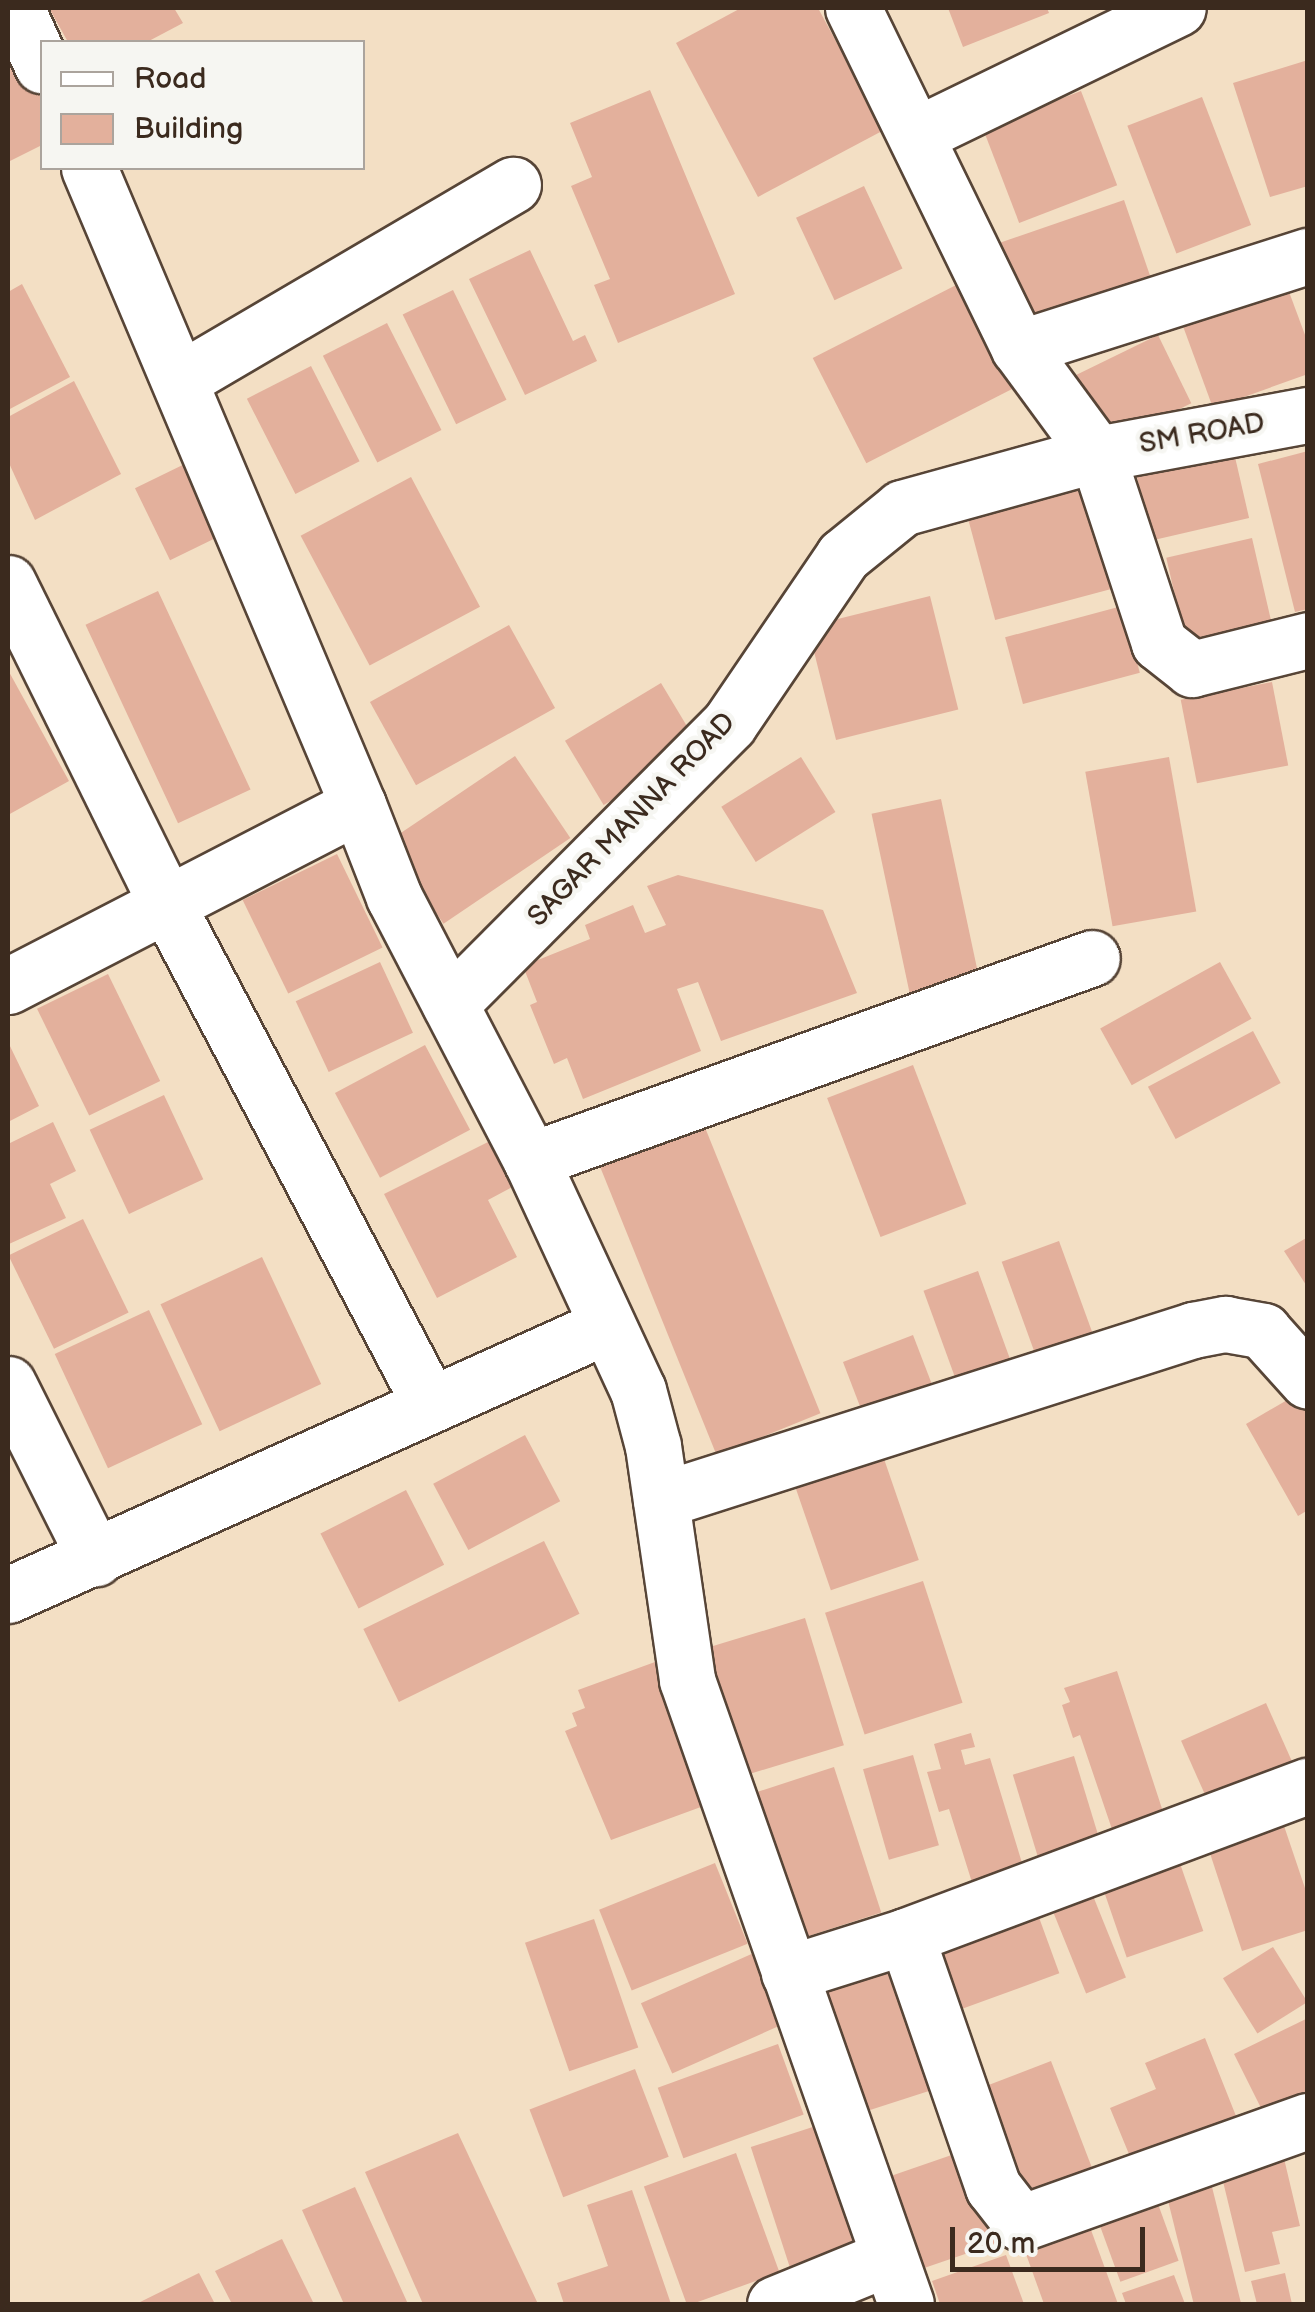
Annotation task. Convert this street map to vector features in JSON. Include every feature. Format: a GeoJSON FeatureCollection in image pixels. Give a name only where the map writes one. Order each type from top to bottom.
{"type":"FeatureCollection","features":[{"type":"Feature","properties":{"kind":"street"},"geometry":{"type":"LineString","coordinates":[[16,8],[40,61]]}},
{"type":"Feature","properties":{"kind":"street"},"geometry":{"type":"LineString","coordinates":[[853,8],[1020,348],[1096,454],[1159,643],[1172,658],[1192,668],[1308,640]]}},
{"type":"Feature","properties":{"kind":"street"},"geometry":{"type":"LineString","coordinates":[[916,135],[1082,28],[1178,8]]}},
{"type":"Feature","properties":{"kind":"street"},"geometry":{"type":"LineString","coordinates":[[90,170],[394,897],[531,1160],[638,1390],[661,1500],[687,1680],[896,2282],[774,2304]]}},
{"type":"Feature","properties":{"kind":"street"},"geometry":{"type":"LineString","coordinates":[[180,380],[513,184]]}},
{"type":"Feature","properties":{"kind":"street"},"geometry":{"type":"LineString","coordinates":[[1020,348],[1308,256]]}},
{"type":"Feature","properties":{"kind":"street","name":"SM ROAD"},"geometry":{"type":"LineString","coordinates":[[1096,454],[1308,415]]}},
{"type":"Feature","properties":{"kind":"street","name":"SAGAR MANNA ROAD"},"geometry":{"type":"LineString","coordinates":[[450,1004],[730,724],[843,556],[871,529],[902,508],[948,490],[1096,454]]}},
{"type":"Feature","properties":{"kind":"street"},"geometry":{"type":"LineString","coordinates":[[8,583],[166,903],[429,1402]]}},
{"type":"Feature","properties":{"kind":"street"},"geometry":{"type":"LineString","coordinates":[[8,986],[358,805]]}},
{"type":"Feature","properties":{"kind":"street"},"geometry":{"type":"LineString","coordinates":[[531,1160],[1092,958]]}},
{"type":"Feature","properties":{"kind":"street"},"geometry":{"type":"LineString","coordinates":[[661,1500],[1194,1330],[1226,1324],[1263,1331],[1308,1381]]}},
{"type":"Feature","properties":{"kind":"street"},"geometry":{"type":"LineString","coordinates":[[8,1595],[429,1402],[606,1326]]}},
{"type":"Feature","properties":{"kind":"street"},"geometry":{"type":"LineString","coordinates":[[8,1384],[95,1558]]}},
{"type":"Feature","properties":{"kind":"street"},"geometry":{"type":"LineString","coordinates":[[789,1973],[906,1936],[1308,1786]]}},
{"type":"Feature","properties":{"kind":"street"},"geometry":{"type":"LineString","coordinates":[[906,1936],[993,2187],[1021,2222],[1308,2120]]}},
{"type":"Feature","properties":{"kind":"building"},"geometry":{"type":"Polygon","coordinates":[[[49,8],[174,8],[183,23],[151,40],[67,40],[49,8]]]}},
{"type":"Feature","properties":{"kind":"building"},"geometry":{"type":"Polygon","coordinates":[[[741,8],[818,8],[884,130],[758,197],[676,43],[741,8]]]}},
{"type":"Feature","properties":{"kind":"building"},"geometry":{"type":"Polygon","coordinates":[[[948,8],[1047,8],[1049,13],[963,47],[948,8]]]}},
{"type":"Feature","properties":{"kind":"building"},"geometry":{"type":"Polygon","coordinates":[[[11,38],[40,96],[40,146],[8,162],[11,38]]]}},
{"type":"Feature","properties":{"kind":"building"},"geometry":{"type":"Polygon","coordinates":[[[1308,60],[1308,186],[1270,197],[1233,83],[1308,60]]]}},
{"type":"Feature","properties":{"kind":"building"},"geometry":{"type":"Polygon","coordinates":[[[650,90],[735,294],[618,343],[594,285],[610,279],[571,186],[592,177],[570,123],[650,90]]]}},
{"type":"Feature","properties":{"kind":"building"},"geometry":{"type":"Polygon","coordinates":[[[1081,91],[1117,185],[1019,223],[983,129],[1081,91]]]}},
{"type":"Feature","properties":{"kind":"building"},"geometry":{"type":"Polygon","coordinates":[[[1202,97],[1251,225],[1176,254],[1127,126],[1202,97]]]}},
{"type":"Feature","properties":{"kind":"building"},"geometry":{"type":"Polygon","coordinates":[[[864,186],[902,268],[834,300],[796,218],[864,186]]]}},
{"type":"Feature","properties":{"kind":"building"},"geometry":{"type":"Polygon","coordinates":[[[1124,200],[1153,284],[1028,327],[999,243],[1124,200]]]}},
{"type":"Feature","properties":{"kind":"building"},"geometry":{"type":"Polygon","coordinates":[[[530,250],[573,341],[585,335],[597,361],[525,395],[469,279],[530,250]]]}},
{"type":"Feature","properties":{"kind":"building"},"geometry":{"type":"Polygon","coordinates":[[[966,280],[1020,385],[866,463],[813,358],[966,280]]]}},
{"type":"Feature","properties":{"kind":"building"},"geometry":{"type":"Polygon","coordinates":[[[1285,281],[1308,343],[1308,374],[1213,408],[1180,318],[1285,281]]]}},
{"type":"Feature","properties":{"kind":"building"},"geometry":{"type":"Polygon","coordinates":[[[22,284],[70,377],[8,410],[8,292],[22,284]]]}},
{"type":"Feature","properties":{"kind":"building"},"geometry":{"type":"Polygon","coordinates":[[[453,290],[506,400],[456,424],[403,315],[453,290]]]}},
{"type":"Feature","properties":{"kind":"building"},"geometry":{"type":"Polygon","coordinates":[[[387,323],[441,430],[377,463],[323,356],[387,323]]]}},
{"type":"Feature","properties":{"kind":"building"},"geometry":{"type":"Polygon","coordinates":[[[1158,335],[1191,403],[1107,445],[1074,376],[1158,335]]]}},
{"type":"Feature","properties":{"kind":"building"},"geometry":{"type":"Polygon","coordinates":[[[311,366],[360,461],[295,494],[247,399],[311,366]]]}},
{"type":"Feature","properties":{"kind":"building"},"geometry":{"type":"Polygon","coordinates":[[[74,381],[121,474],[35,520],[8,461],[8,417],[74,381]]]}},
{"type":"Feature","properties":{"kind":"building"},"geometry":{"type":"Polygon","coordinates":[[[1232,444],[1249,518],[1152,541],[1135,466],[1232,444]]]}},
{"type":"Feature","properties":{"kind":"building"},"geometry":{"type":"Polygon","coordinates":[[[1308,451],[1308,609],[1295,612],[1258,464],[1308,451]]]}},
{"type":"Feature","properties":{"kind":"building"},"geometry":{"type":"Polygon","coordinates":[[[197,458],[232,530],[170,560],[135,488],[197,458]]]}},
{"type":"Feature","properties":{"kind":"building"},"geometry":{"type":"Polygon","coordinates":[[[411,477],[480,607],[370,665],[301,536],[411,477]]]}},
{"type":"Feature","properties":{"kind":"building"},"geometry":{"type":"Polygon","coordinates":[[[1085,480],[1114,588],[995,620],[966,512],[1085,480]]]}},
{"type":"Feature","properties":{"kind":"building"},"geometry":{"type":"Polygon","coordinates":[[[1252,538],[1273,628],[1187,647],[1166,558],[1252,538]]]}},
{"type":"Feature","properties":{"kind":"building"},"geometry":{"type":"Polygon","coordinates":[[[158,591],[251,789],[178,823],[85,625],[158,591]]]}},
{"type":"Feature","properties":{"kind":"building"},"geometry":{"type":"Polygon","coordinates":[[[930,596],[958,710],[836,740],[808,626],[930,596]]]}},
{"type":"Feature","properties":{"kind":"building"},"geometry":{"type":"Polygon","coordinates":[[[1122,606],[1140,673],[1023,704],[1005,637],[1122,606]]]}},
{"type":"Feature","properties":{"kind":"building"},"geometry":{"type":"Polygon","coordinates":[[[509,625],[555,708],[416,785],[370,702],[509,625]]]}},
{"type":"Feature","properties":{"kind":"building"},"geometry":{"type":"Polygon","coordinates":[[[8,670],[69,781],[8,815],[8,670]]]}},
{"type":"Feature","properties":{"kind":"building"},"geometry":{"type":"Polygon","coordinates":[[[1272,682],[1288,765],[1197,783],[1181,700],[1272,682]]]}},
{"type":"Feature","properties":{"kind":"building"},"geometry":{"type":"Polygon","coordinates":[[[661,683],[700,747],[604,805],[565,741],[661,683]]]}},
{"type":"Feature","properties":{"kind":"building"},"geometry":{"type":"Polygon","coordinates":[[[515,756],[570,838],[444,924],[388,842],[515,756]]]}},
{"type":"Feature","properties":{"kind":"building"},"geometry":{"type":"Polygon","coordinates":[[[801,757],[835,812],[756,862],[721,807],[801,757]]]}},
{"type":"Feature","properties":{"kind":"building"},"geometry":{"type":"Polygon","coordinates":[[[1169,757],[1196,912],[1113,926],[1085,772],[1169,757]]]}},
{"type":"Feature","properties":{"kind":"building"},"geometry":{"type":"Polygon","coordinates":[[[941,799],[980,984],[911,999],[872,814],[941,799]]]}},
{"type":"Feature","properties":{"kind":"building"},"geometry":{"type":"Polygon","coordinates":[[[337,854],[383,947],[288,994],[243,900],[337,854]]]}},
{"type":"Feature","properties":{"kind":"building"},"geometry":{"type":"Polygon","coordinates":[[[678,875],[823,910],[857,993],[721,1041],[698,982],[677,989],[701,1051],[583,1099],[567,1058],[554,1064],[530,1005],[537,1002],[523,966],[590,939],[585,925],[633,905],[645,933],[666,925],[647,886],[678,875]]]}},
{"type":"Feature","properties":{"kind":"building"},"geometry":{"type":"Polygon","coordinates":[[[380,962],[413,1033],[329,1072],[296,1001],[380,962]]]}},
{"type":"Feature","properties":{"kind":"building"},"geometry":{"type":"Polygon","coordinates":[[[1220,962],[1252,1019],[1132,1085],[1100,1028],[1220,962]]]}},
{"type":"Feature","properties":{"kind":"building"},"geometry":{"type":"Polygon","coordinates":[[[108,974],[160,1081],[89,1116],[37,1009],[108,974]]]}},
{"type":"Feature","properties":{"kind":"building"},"geometry":{"type":"Polygon","coordinates":[[[1253,1031],[1281,1083],[1176,1139],[1148,1087],[1253,1031]]]}},
{"type":"Feature","properties":{"kind":"building"},"geometry":{"type":"Polygon","coordinates":[[[8,1042],[39,1106],[8,1122],[8,1042]]]}},
{"type":"Feature","properties":{"kind":"building"},"geometry":{"type":"Polygon","coordinates":[[[425,1045],[470,1130],[380,1178],[335,1093],[425,1045]]]}},
{"type":"Feature","properties":{"kind":"building"},"geometry":{"type":"Polygon","coordinates":[[[913,1065],[966,1204],[881,1237],[827,1098],[913,1065]]]}},
{"type":"Feature","properties":{"kind":"building"},"geometry":{"type":"Polygon","coordinates":[[[164,1095],[203,1179],[129,1214],[90,1130],[164,1095]]]}},
{"type":"Feature","properties":{"kind":"building"},"geometry":{"type":"Polygon","coordinates":[[[53,1122],[76,1171],[50,1184],[66,1218],[9,1244],[8,1144],[53,1122]]]}},
{"type":"Feature","properties":{"kind":"building"},"geometry":{"type":"Polygon","coordinates":[[[704,1125],[821,1413],[717,1455],[600,1167],[704,1125]]]}},
{"type":"Feature","properties":{"kind":"building"},"geometry":{"type":"Polygon","coordinates":[[[492,1140],[516,1185],[488,1200],[517,1257],[437,1298],[384,1194],[492,1140]]]}},
{"type":"Feature","properties":{"kind":"building"},"geometry":{"type":"Polygon","coordinates":[[[83,1219],[129,1312],[54,1349],[8,1255],[83,1219]]]}},
{"type":"Feature","properties":{"kind":"building"},"geometry":{"type":"Polygon","coordinates":[[[1308,1237],[1308,1288],[1284,1251],[1308,1237]]]}},
{"type":"Feature","properties":{"kind":"building"},"geometry":{"type":"Polygon","coordinates":[[[1059,1241],[1093,1334],[1036,1355],[1002,1262],[1059,1241]]]}},
{"type":"Feature","properties":{"kind":"building"},"geometry":{"type":"Polygon","coordinates":[[[262,1257],[321,1384],[220,1431],[160,1304],[262,1257]]]}},
{"type":"Feature","properties":{"kind":"building"},"geometry":{"type":"Polygon","coordinates":[[[978,1271],[1011,1361],[956,1381],[923,1291],[978,1271]]]}},
{"type":"Feature","properties":{"kind":"building"},"geometry":{"type":"Polygon","coordinates":[[[149,1310],[202,1424],[108,1468],[55,1354],[149,1310]]]}},
{"type":"Feature","properties":{"kind":"building"},"geometry":{"type":"Polygon","coordinates":[[[913,1335],[935,1391],[864,1418],[843,1362],[913,1335]]]}},
{"type":"Feature","properties":{"kind":"building"},"geometry":{"type":"Polygon","coordinates":[[[1301,1392],[1308,1404],[1308,1510],[1298,1516],[1246,1424],[1301,1392]]]}},
{"type":"Feature","properties":{"kind":"building"},"geometry":{"type":"Polygon","coordinates":[[[525,1435],[560,1501],[468,1550],[433,1484],[525,1435]]]}},
{"type":"Feature","properties":{"kind":"building"},"geometry":{"type":"Polygon","coordinates":[[[883,1456],[919,1560],[831,1590],[795,1486],[883,1456]]]}},
{"type":"Feature","properties":{"kind":"building"},"geometry":{"type":"Polygon","coordinates":[[[406,1490],[444,1565],[359,1608],[320,1534],[406,1490]]]}},
{"type":"Feature","properties":{"kind":"building"},"geometry":{"type":"Polygon","coordinates":[[[544,1541],[580,1614],[399,1702],[363,1629],[544,1541]]]}},
{"type":"Feature","properties":{"kind":"building"},"geometry":{"type":"Polygon","coordinates":[[[923,1581],[963,1703],[865,1735],[825,1613],[923,1581]]]}},
{"type":"Feature","properties":{"kind":"building"},"geometry":{"type":"Polygon","coordinates":[[[805,1618],[844,1745],[745,1775],[707,1648],[805,1618]]]}},
{"type":"Feature","properties":{"kind":"building"},"geometry":{"type":"Polygon","coordinates":[[[655,1662],[709,1804],[611,1840],[565,1731],[577,1726],[572,1713],[585,1708],[578,1690],[655,1662]]]}},
{"type":"Feature","properties":{"kind":"building"},"geometry":{"type":"Polygon","coordinates":[[[1117,1671],[1168,1827],[1117,1844],[1080,1735],[1073,1738],[1062,1705],[1070,1702],[1064,1688],[1117,1671]]]}},
{"type":"Feature","properties":{"kind":"building"},"geometry":{"type":"Polygon","coordinates":[[[1266,1703],[1294,1767],[1210,1805],[1181,1741],[1266,1703]]]}},
{"type":"Feature","properties":{"kind":"building"},"geometry":{"type":"Polygon","coordinates":[[[971,1733],[975,1747],[961,1750],[965,1765],[990,1758],[1026,1876],[975,1892],[949,1809],[939,1812],[927,1772],[941,1769],[934,1744],[971,1733]]]}},
{"type":"Feature","properties":{"kind":"building"},"geometry":{"type":"Polygon","coordinates":[[[913,1755],[939,1845],[889,1860],[863,1769],[913,1755]]]}},
{"type":"Feature","properties":{"kind":"building"},"geometry":{"type":"Polygon","coordinates":[[[1074,1756],[1104,1855],[1043,1874],[1013,1775],[1074,1756]]]}},
{"type":"Feature","properties":{"kind":"building"},"geometry":{"type":"Polygon","coordinates":[[[834,1767],[881,1913],[803,1938],[756,1792],[834,1767]]]}},
{"type":"Feature","properties":{"kind":"building"},"geometry":{"type":"Polygon","coordinates":[[[1280,1814],[1308,1897],[1308,1930],[1242,1951],[1205,1838],[1280,1814]]]}},
{"type":"Feature","properties":{"kind":"building"},"geometry":{"type":"Polygon","coordinates":[[[1174,1846],[1203,1931],[1127,1957],[1097,1872],[1174,1846]]]}},
{"type":"Feature","properties":{"kind":"building"},"geometry":{"type":"Polygon","coordinates":[[[715,1863],[748,1944],[632,1990],[599,1910],[715,1863]]]}},
{"type":"Feature","properties":{"kind":"building"},"geometry":{"type":"Polygon","coordinates":[[[1087,1881],[1126,1977],[1086,1994],[1047,1897],[1087,1881]]]}},
{"type":"Feature","properties":{"kind":"building"},"geometry":{"type":"Polygon","coordinates":[[[1033,1901],[1059,1973],[959,2010],[932,1938],[1033,1901]]]}},
{"type":"Feature","properties":{"kind":"building"},"geometry":{"type":"Polygon","coordinates":[[[594,1919],[638,2048],[569,2071],[525,1943],[594,1919]]]}},
{"type":"Feature","properties":{"kind":"building"},"geometry":{"type":"Polygon","coordinates":[[[1273,1947],[1307,2002],[1257,2033],[1223,1978],[1273,1947]]]}},
{"type":"Feature","properties":{"kind":"building"},"geometry":{"type":"Polygon","coordinates":[[[756,1952],[787,2022],[672,2074],[641,2003],[756,1952]]]}},
{"type":"Feature","properties":{"kind":"building"},"geometry":{"type":"Polygon","coordinates":[[[896,1966],[936,2089],[857,2114],[817,1992],[896,1966]]]}},
{"type":"Feature","properties":{"kind":"building"},"geometry":{"type":"Polygon","coordinates":[[[1308,2018],[1308,2105],[1269,2124],[1234,2054],[1308,2018]]]}},
{"type":"Feature","properties":{"kind":"building"},"geometry":{"type":"Polygon","coordinates":[[[1205,2038],[1236,2116],[1131,2159],[1110,2108],[1156,2089],[1145,2063],[1205,2038]]]}},
{"type":"Feature","properties":{"kind":"building"},"geometry":{"type":"Polygon","coordinates":[[[778,2044],[804,2114],[683,2158],[658,2088],[778,2044]]]}},
{"type":"Feature","properties":{"kind":"building"},"geometry":{"type":"Polygon","coordinates":[[[1051,2061],[1095,2175],[1015,2205],[972,2091],[1051,2061]]]}},
{"type":"Feature","properties":{"kind":"building"},"geometry":{"type":"Polygon","coordinates":[[[635,2069],[669,2157],[563,2197],[530,2109],[635,2069]]]}},
{"type":"Feature","properties":{"kind":"building"},"geometry":{"type":"Polygon","coordinates":[[[825,2123],[864,2244],[790,2268],[751,2147],[825,2123]]]}},
{"type":"Feature","properties":{"kind":"building"},"geometry":{"type":"Polygon","coordinates":[[[458,2133],[538,2304],[423,2304],[365,2172],[458,2133]]]}},
{"type":"Feature","properties":{"kind":"building"},"geometry":{"type":"Polygon","coordinates":[[[969,2149],[1001,2242],[921,2269],[889,2177],[969,2149]]]}},
{"type":"Feature","properties":{"kind":"building"},"geometry":{"type":"Polygon","coordinates":[[[1282,2150],[1300,2226],[1272,2232],[1280,2264],[1245,2272],[1219,2165],[1282,2150]]]}},
{"type":"Feature","properties":{"kind":"building"},"geometry":{"type":"Polygon","coordinates":[[[736,2153],[779,2272],[687,2304],[644,2187],[736,2153]]]}},
{"type":"Feature","properties":{"kind":"building"},"geometry":{"type":"Polygon","coordinates":[[[1209,2175],[1241,2304],[1194,2304],[1164,2186],[1209,2175]]]}},
{"type":"Feature","properties":{"kind":"building"},"geometry":{"type":"Polygon","coordinates":[[[355,2187],[408,2304],[344,2304],[302,2210],[355,2187]]]}},
{"type":"Feature","properties":{"kind":"building"},"geometry":{"type":"Polygon","coordinates":[[[632,2190],[671,2304],[564,2304],[557,2283],[608,2266],[587,2205],[632,2190]]]}},
{"type":"Feature","properties":{"kind":"building"},"geometry":{"type":"Polygon","coordinates":[[[1154,2193],[1179,2261],[1120,2282],[1096,2214],[1154,2193]]]}},
{"type":"Feature","properties":{"kind":"building"},"geometry":{"type":"Polygon","coordinates":[[[1087,2219],[1118,2304],[1044,2304],[1022,2243],[1087,2219]]]}},
{"type":"Feature","properties":{"kind":"building"},"geometry":{"type":"Polygon","coordinates":[[[282,2239],[314,2304],[232,2304],[215,2271],[282,2239]]]}},
{"type":"Feature","properties":{"kind":"building"},"geometry":{"type":"Polygon","coordinates":[[[1006,2255],[1024,2304],[940,2304],[932,2281],[1006,2255]]]}},
{"type":"Feature","properties":{"kind":"building"},"geometry":{"type":"Polygon","coordinates":[[[199,2273],[215,2304],[136,2304],[199,2273]]]}},
{"type":"Feature","properties":{"kind":"building"},"geometry":{"type":"Polygon","coordinates":[[[1285,2273],[1292,2304],[1257,2304],[1251,2281],[1285,2273]]]}},
{"type":"Feature","properties":{"kind":"building"},"geometry":{"type":"Polygon","coordinates":[[[1174,2275],[1185,2304],[1126,2304],[1122,2293],[1174,2275]]]}}]}
